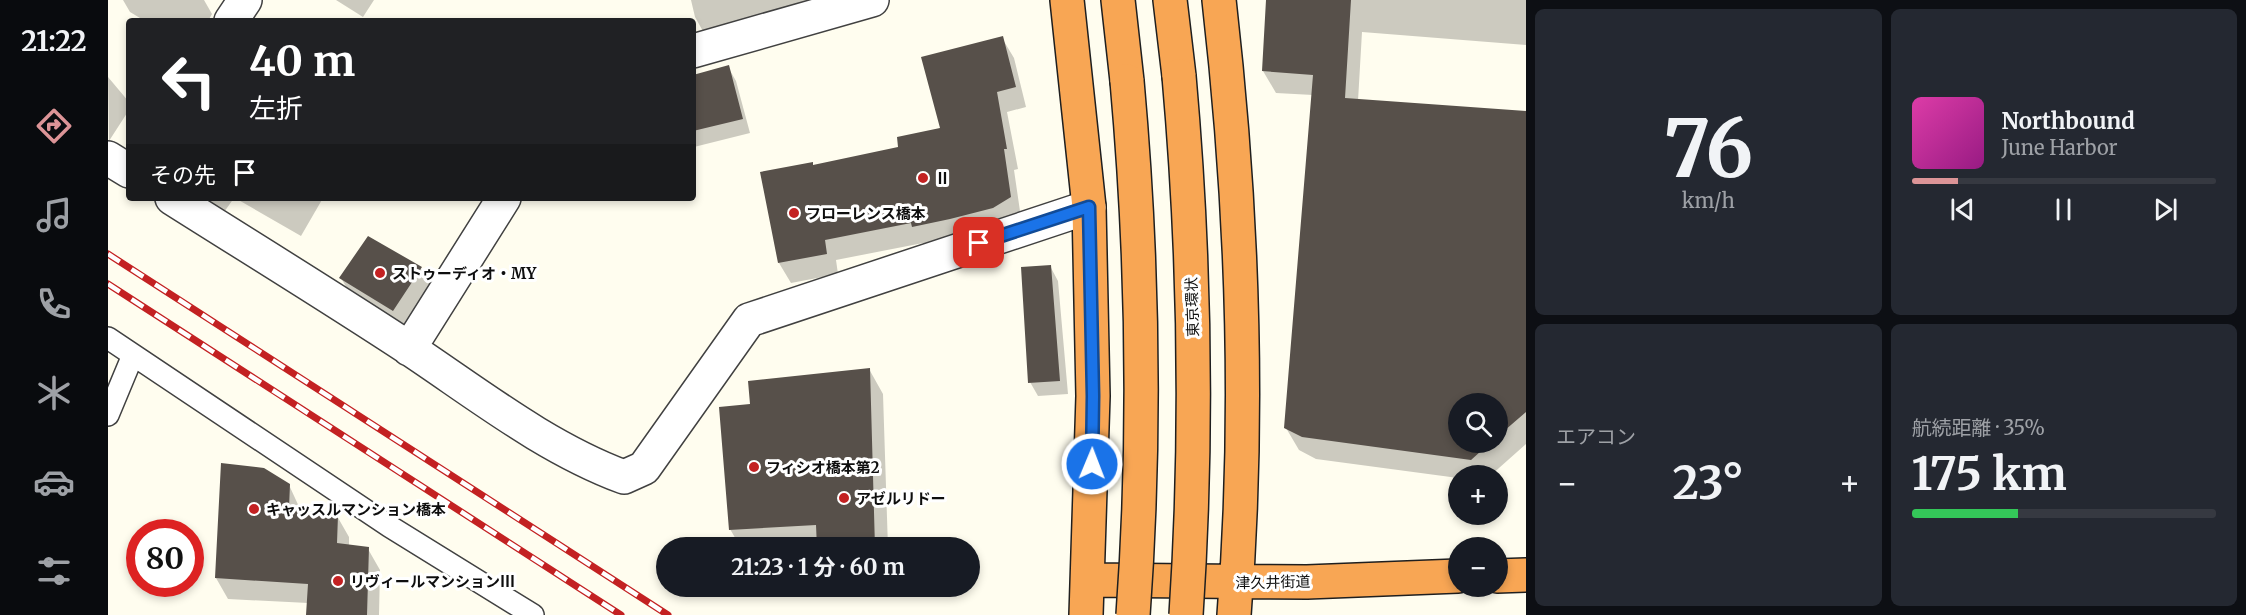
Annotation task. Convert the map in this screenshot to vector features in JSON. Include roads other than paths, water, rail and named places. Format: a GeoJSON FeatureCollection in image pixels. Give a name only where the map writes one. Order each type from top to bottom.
{"type":"FeatureCollection","features":[{"type":"Feature","properties":{"kind":"highway"},"geometry":{"type":"LineString","coordinates":[[1066,0],[1089,207],[1093,396],[1086,615]]}},
{"type":"Feature","properties":{"kind":"highway"},"geometry":{"type":"LineString","coordinates":[[1118,0],[1134,163],[1142,372],[1140,518],[1133,615]]}},
{"type":"Feature","properties":{"kind":"highway","name":"東京環状"},"geometry":{"type":"LineString","coordinates":[[1170,0],[1185,147],[1195,374],[1193,500],[1186,615]]}},
{"type":"Feature","properties":{"kind":"highway"},"geometry":{"type":"LineString","coordinates":[[1219,0],[1226,64],[1240,303],[1243,443],[1234,615]]}},
{"type":"Feature","properties":{"kind":"highway"},"geometry":{"type":"LineString","coordinates":[[1508,576],[1526,575]]}},
{"type":"Feature","properties":{"kind":"highway","name":"津久井街道"},"geometry":{"type":"LineString","coordinates":[[1088,580],[1237,583],[1448,576]]}},
{"type":"Feature","properties":{"kind":"street"},"geometry":{"type":"LineString","coordinates":[[233,18],[245,0]]}},
{"type":"Feature","properties":{"kind":"street"},"geometry":{"type":"LineString","coordinates":[[696,50],[872,0]]}},
{"type":"Feature","properties":{"kind":"street"},"geometry":{"type":"LineString","coordinates":[[108,158],[126,169]]}},
{"type":"Feature","properties":{"kind":"street"},"geometry":{"type":"LineString","coordinates":[[177,201],[409,349],[516,422],[601,468],[624,477],[644,468],[749,320],[1089,207]]}},
{"type":"Feature","properties":{"kind":"street"},"geometry":{"type":"LineString","coordinates":[[409,349],[502,201]]}},
{"type":"Feature","properties":{"kind":"lane"},"geometry":{"type":"LineString","coordinates":[[108,338],[389,526],[533,615]]}},
{"type":"Feature","properties":{"kind":"lane"},"geometry":{"type":"LineString","coordinates":[[108,415],[133,355]]}},
{"type":"Feature","properties":{"kind":"railway"},"geometry":{"type":"LineString","coordinates":[[108,254],[668,615]]}},
{"type":"Feature","properties":{"kind":"railway"},"geometry":{"type":"LineString","coordinates":[[108,284],[621,615]]}},
{"type":"Feature","properties":{"kind":"place","name":"Ⅱ"},"geometry":{"type":"Point","coordinates":[923,178]}},
{"type":"Feature","properties":{"kind":"place","name":"フローレンス橋本"},"geometry":{"type":"Point","coordinates":[794,213]}},
{"type":"Feature","properties":{"kind":"place","name":"ストゥーディオ・MY"},"geometry":{"type":"Point","coordinates":[380,273]}},
{"type":"Feature","properties":{"kind":"place","name":"フィシオ橋本第2"},"geometry":{"type":"Point","coordinates":[754,467]}},
{"type":"Feature","properties":{"kind":"place","name":"アゼルリドー"},"geometry":{"type":"Point","coordinates":[844,498]}},
{"type":"Feature","properties":{"kind":"place","name":"キャッスルマンション橋本"},"geometry":{"type":"Point","coordinates":[254,509]}},
{"type":"Feature","properties":{"kind":"place","name":"リヴィールマンションⅢ"},"geometry":{"type":"Point","coordinates":[338,581]}}]}
